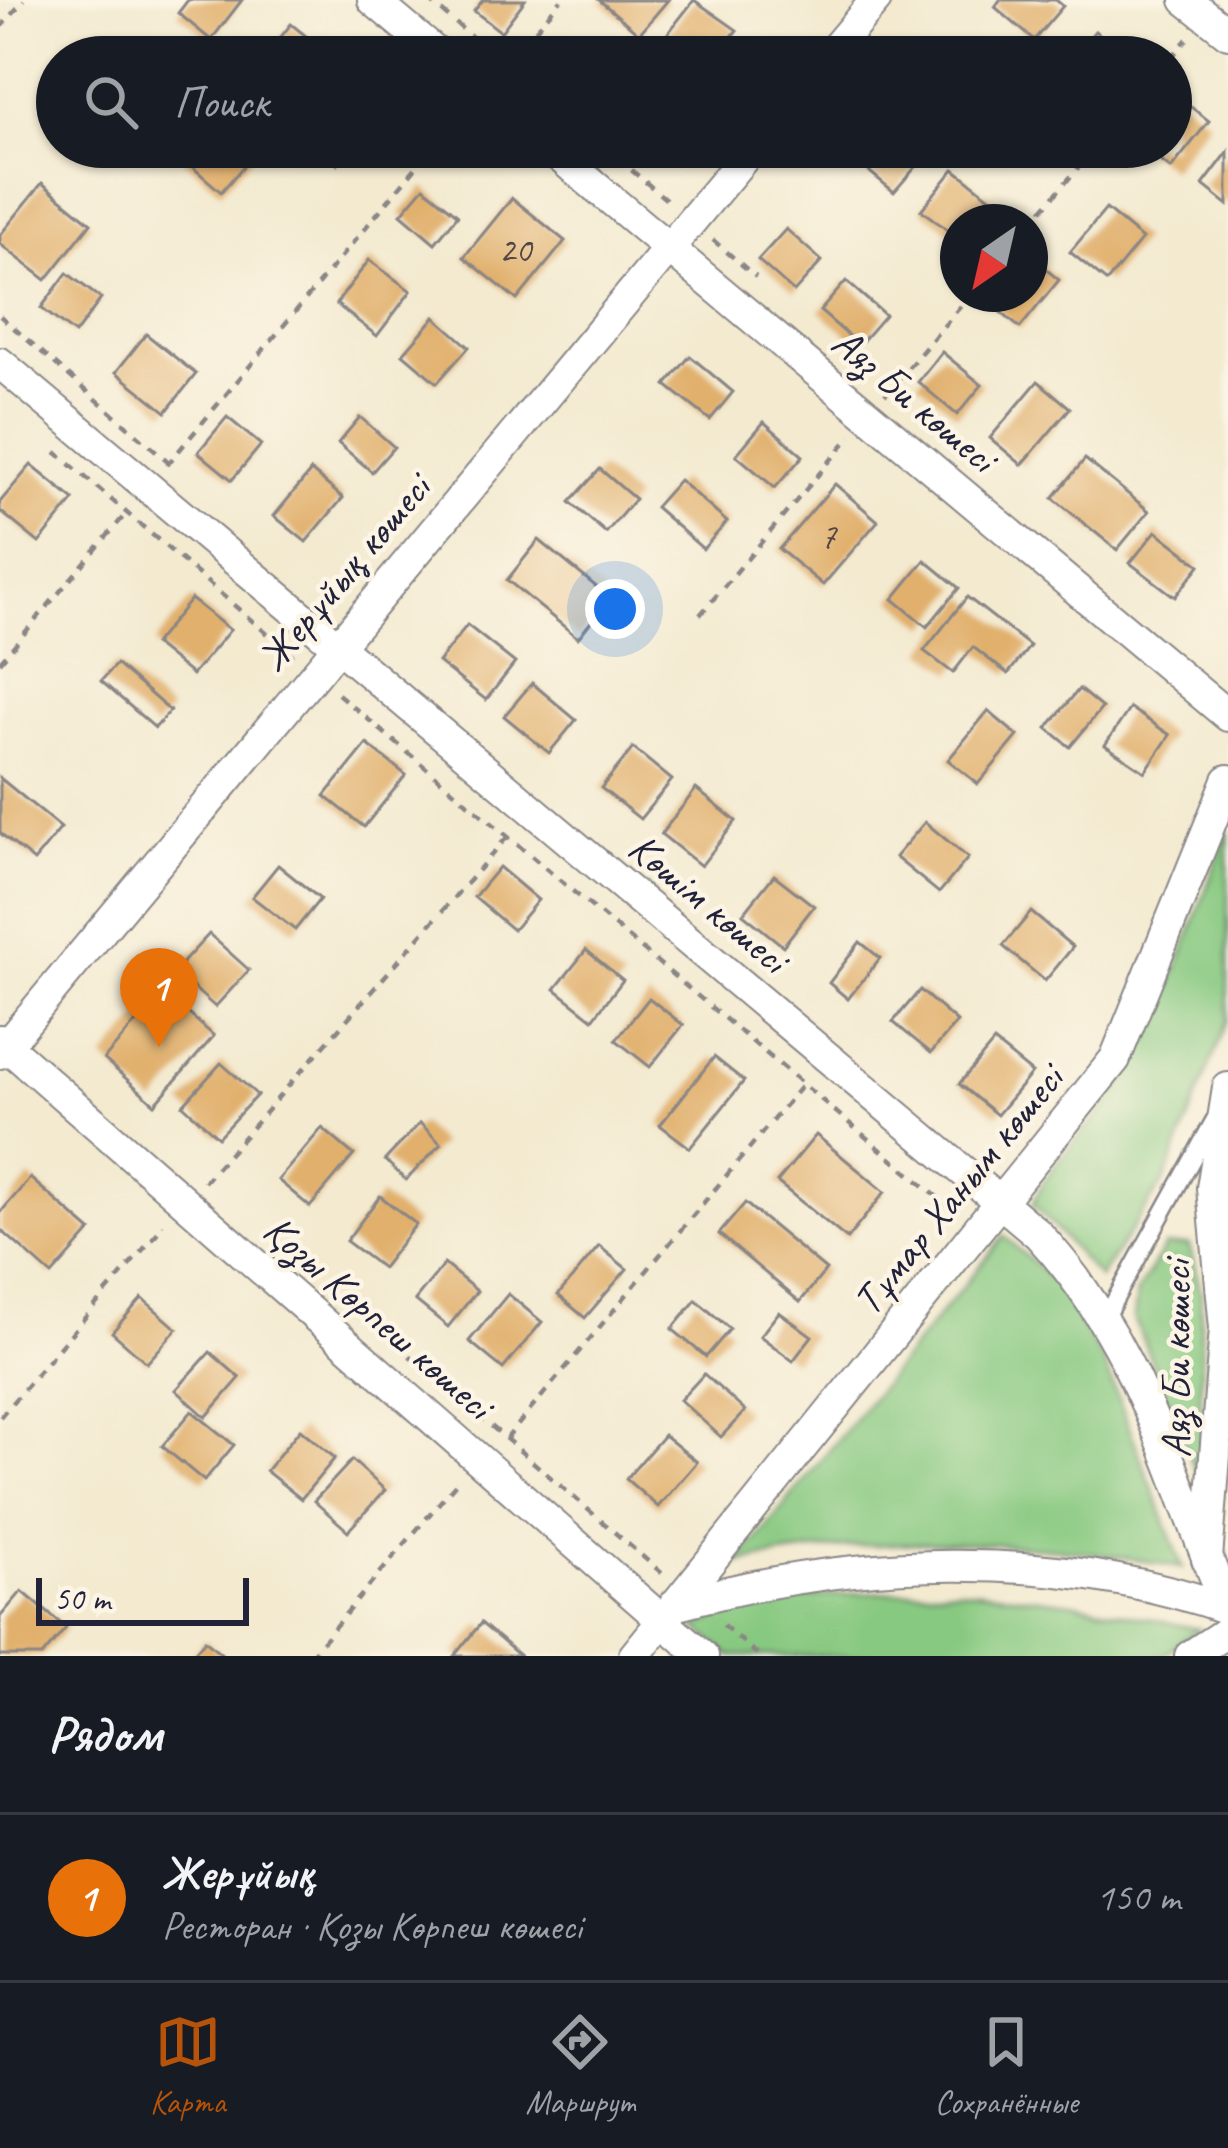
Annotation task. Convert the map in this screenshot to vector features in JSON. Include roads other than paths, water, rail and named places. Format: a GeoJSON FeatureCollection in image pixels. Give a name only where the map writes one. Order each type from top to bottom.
{"type":"FeatureCollection","features":[{"type":"Feature","properties":{"kind":"street"},"geometry":{"type":"LineString","coordinates":[[373,0],[416,36]]}},
{"type":"Feature","properties":{"kind":"street"},"geometry":{"type":"LineString","coordinates":[[846,36],[876,0]]}},
{"type":"Feature","properties":{"kind":"street"},"geometry":{"type":"LineString","coordinates":[[1186,0],[1228,33]]}},
{"type":"Feature","properties":{"kind":"street","name":"Аяз Би көшесі"},"geometry":{"type":"LineString","coordinates":[[573,168],[1228,716]]}},
{"type":"Feature","properties":{"kind":"street","name":"Жерұйық көшесі"},"geometry":{"type":"LineString","coordinates":[[2,1046],[735,168]]}},
{"type":"Feature","properties":{"kind":"street","name":"Көшім көшесі"},"geometry":{"type":"LineString","coordinates":[[0,363],[334,647],[534,808],[1001,1203],[1065,1263],[1105,1318],[1142,1386],[1228,1608]]}},
{"type":"Feature","properties":{"kind":"street","name":"Тұмар Ханым көшесі"},"geometry":{"type":"LineString","coordinates":[[634,1656],[1115,1059],[1228,780]]}},
{"type":"Feature","properties":{"kind":"street","name":"Қозы Көрпеш көшесі"},"geometry":{"type":"LineString","coordinates":[[2,1046],[478,1457],[668,1613],[703,1656]]}},
{"type":"Feature","properties":{"kind":"street","name":"Аяз Би көшесі"},"geometry":{"type":"LineString","coordinates":[[1207,1559],[1226,1328],[1212,1188],[1225,1097]]}},
{"type":"Feature","properties":{"kind":"street"},"geometry":{"type":"LineString","coordinates":[[668,1613],[810,1574],[950,1566],[1175,1589],[1228,1608]]}},
{"type":"Feature","properties":{"kind":"street"},"geometry":{"type":"LineString","coordinates":[[1190,1656],[1228,1631]]}},
{"type":"Feature","properties":{"kind":"lane"},"geometry":{"type":"LineString","coordinates":[[1105,1318],[1225,1097]]}},
{"type":"Feature","properties":{"kind":"lane"},"geometry":{"type":"LineString","coordinates":[[1215,1218],[1228,1179]]}},
{"type":"Feature","properties":{"kind":"place","name":"Жерұйық"},"geometry":{"type":"Point","coordinates":[159,1047]}}]}
